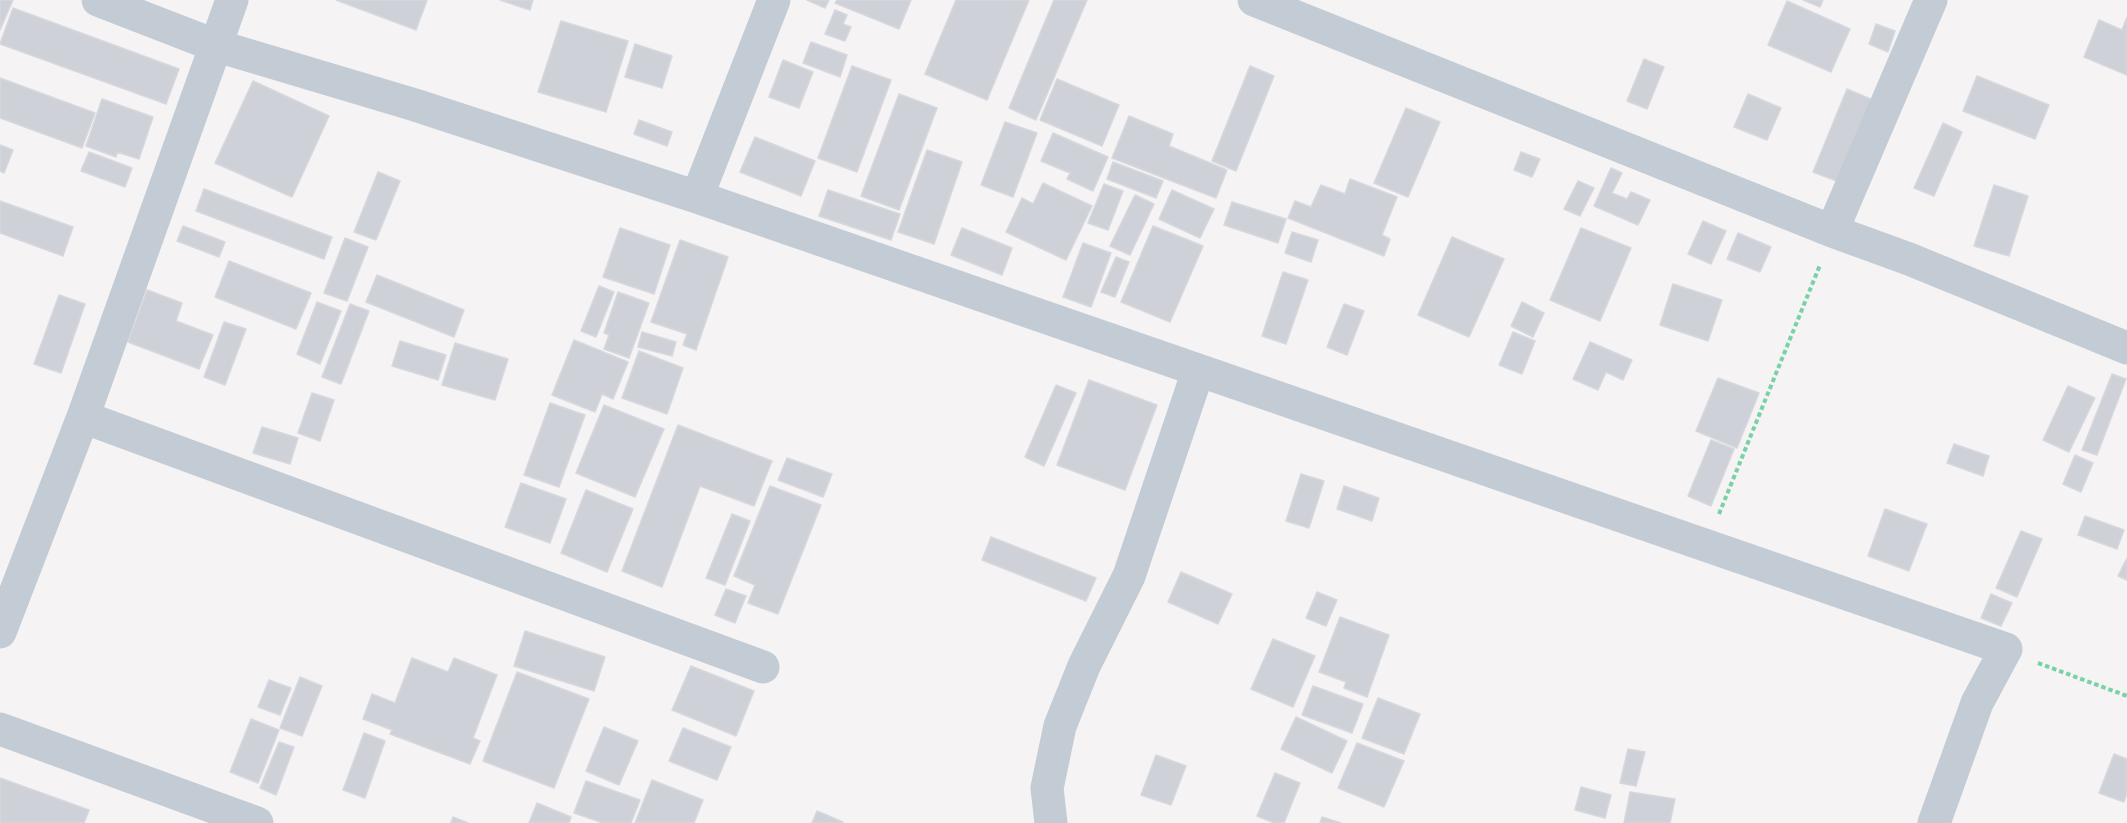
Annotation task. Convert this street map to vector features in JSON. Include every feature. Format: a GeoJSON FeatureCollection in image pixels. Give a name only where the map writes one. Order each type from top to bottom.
{"type":"FeatureCollection","features":[{"type":"Feature","properties":{"kind":"street"},"geometry":{"type":"LineString","coordinates":[[98,0],[214,45],[404,102],[697,197],[2006,649],[1977,703],[1934,823]]}},
{"type":"Feature","properties":{"kind":"street"},"geometry":{"type":"LineString","coordinates":[[0,632],[83,417],[214,45],[232,0]]}},
{"type":"Feature","properties":{"kind":"street"},"geometry":{"type":"LineString","coordinates":[[697,197],[774,0]]}},
{"type":"Feature","properties":{"kind":"street"},"geometry":{"type":"LineString","coordinates":[[1254,0],[1832,231],[1909,259],[2127,348]]}},
{"type":"Feature","properties":{"kind":"street"},"geometry":{"type":"LineString","coordinates":[[1832,231],[1931,0]]}},
{"type":"Feature","properties":{"kind":"street"},"geometry":{"type":"LineString","coordinates":[[1051,823],[1047,788],[1060,726],[1084,666],[1129,576],[1198,371]]}},
{"type":"Feature","properties":{"kind":"street"},"geometry":{"type":"LineString","coordinates":[[83,417],[763,668]]}},
{"type":"Feature","properties":{"kind":"street"},"geometry":{"type":"LineString","coordinates":[[0,729],[256,823]]}},
{"type":"Feature","properties":{"kind":"path"},"geometry":{"type":"LineString","coordinates":[[1706,545],[1814,284],[1832,231]]}},
{"type":"Feature","properties":{"kind":"path"},"geometry":{"type":"LineString","coordinates":[[2006,649],[2047,668],[2127,696]]}},
{"type":"Feature","properties":{"kind":"building"},"geometry":{"type":"Polygon","coordinates":[[[0,0],[13,0],[0,30],[0,0]]]}},
{"type":"Feature","properties":{"kind":"building"},"geometry":{"type":"Polygon","coordinates":[[[336,0],[427,0],[416,30],[336,0]]]}},
{"type":"Feature","properties":{"kind":"building"},"geometry":{"type":"Polygon","coordinates":[[[500,0],[533,0],[530,10],[500,0]]]}},
{"type":"Feature","properties":{"kind":"building"},"geometry":{"type":"Polygon","coordinates":[[[807,0],[829,0],[825,8],[807,0]]]}},
{"type":"Feature","properties":{"kind":"building"},"geometry":{"type":"Polygon","coordinates":[[[837,0],[911,0],[899,29],[835,3],[837,0]]]}},
{"type":"Feature","properties":{"kind":"building"},"geometry":{"type":"Polygon","coordinates":[[[956,0],[1029,0],[987,100],[925,74],[956,0]]]}},
{"type":"Feature","properties":{"kind":"building"},"geometry":{"type":"Polygon","coordinates":[[[1054,0],[1087,0],[1036,120],[1009,108],[1054,0]]]}},
{"type":"Feature","properties":{"kind":"building"},"geometry":{"type":"Polygon","coordinates":[[[1803,0],[1823,0],[1820,7],[1803,0]]]}},
{"type":"Feature","properties":{"kind":"building"},"geometry":{"type":"Polygon","coordinates":[[[1787,1],[1850,29],[1831,72],[1768,45],[1787,1]]]}},
{"type":"Feature","properties":{"kind":"building"},"geometry":{"type":"Polygon","coordinates":[[[13,8],[179,69],[166,104],[0,44],[13,8]]]}},
{"type":"Feature","properties":{"kind":"building"},"geometry":{"type":"Polygon","coordinates":[[[835,10],[847,15],[843,24],[851,27],[845,41],[825,34],[835,10]]]}},
{"type":"Feature","properties":{"kind":"building"},"geometry":{"type":"Polygon","coordinates":[[[2127,17],[2127,75],[2084,57],[2099,20],[2122,30],[2127,17]]]}},
{"type":"Feature","properties":{"kind":"building"},"geometry":{"type":"Polygon","coordinates":[[[561,21],[628,41],[606,112],[538,92],[561,21]]]}},
{"type":"Feature","properties":{"kind":"building"},"geometry":{"type":"Polygon","coordinates":[[[1876,24],[1895,31],[1888,52],[1869,44],[1876,24]]]}},
{"type":"Feature","properties":{"kind":"building"},"geometry":{"type":"Polygon","coordinates":[[[811,42],[847,55],[840,77],[803,63],[811,42]]]}},
{"type":"Feature","properties":{"kind":"building"},"geometry":{"type":"Polygon","coordinates":[[[635,44],[672,56],[662,88],[625,77],[635,44]]]}},
{"type":"Feature","properties":{"kind":"building"},"geometry":{"type":"Polygon","coordinates":[[[1644,59],[1664,67],[1647,109],[1627,101],[1644,59]]]}},
{"type":"Feature","properties":{"kind":"building"},"geometry":{"type":"Polygon","coordinates":[[[783,60],[813,72],[799,108],[769,97],[783,60]]]}},
{"type":"Feature","properties":{"kind":"building"},"geometry":{"type":"Polygon","coordinates":[[[852,66],[891,80],[857,172],[818,158],[852,66]]]}},
{"type":"Feature","properties":{"kind":"building"},"geometry":{"type":"Polygon","coordinates":[[[1250,66],[1274,76],[1236,171],[1212,161],[1250,66]]]}},
{"type":"Feature","properties":{"kind":"building"},"geometry":{"type":"Polygon","coordinates":[[[1977,76],[2049,105],[2035,139],[1963,111],[1977,76]]]}},
{"type":"Feature","properties":{"kind":"building"},"geometry":{"type":"Polygon","coordinates":[[[0,78],[95,113],[82,148],[0,118],[0,78]]]}},
{"type":"Feature","properties":{"kind":"building"},"geometry":{"type":"Polygon","coordinates":[[[1057,79],[1119,105],[1102,146],[1040,120],[1057,79]]]}},
{"type":"Feature","properties":{"kind":"building"},"geometry":{"type":"Polygon","coordinates":[[[253,81],[329,116],[292,197],[215,163],[253,81]]]}},
{"type":"Feature","properties":{"kind":"building"},"geometry":{"type":"Polygon","coordinates":[[[1847,89],[1873,100],[1839,182],[1813,172],[1847,89]]]}},
{"type":"Feature","properties":{"kind":"building"},"geometry":{"type":"Polygon","coordinates":[[[899,94],[937,108],[899,210],[861,196],[899,94]]]}},
{"type":"Feature","properties":{"kind":"building"},"geometry":{"type":"Polygon","coordinates":[[[1748,94],[1781,108],[1767,140],[1734,127],[1748,94]]]}},
{"type":"Feature","properties":{"kind":"building"},"geometry":{"type":"Polygon","coordinates":[[[102,99],[153,117],[139,159],[117,152],[116,157],[86,146],[102,99]]]}},
{"type":"Feature","properties":{"kind":"building"},"geometry":{"type":"Polygon","coordinates":[[[1406,108],[1440,122],[1408,197],[1374,183],[1406,108]]]}},
{"type":"Feature","properties":{"kind":"building"},"geometry":{"type":"Polygon","coordinates":[[[1129,116],[1173,134],[1169,146],[1227,170],[1216,198],[1112,158],[1129,116]]]}},
{"type":"Feature","properties":{"kind":"building"},"geometry":{"type":"Polygon","coordinates":[[[639,120],[672,132],[667,146],[634,134],[639,120]]]}},
{"type":"Feature","properties":{"kind":"building"},"geometry":{"type":"Polygon","coordinates":[[[1005,122],[1037,133],[1013,197],[981,185],[1005,122]]]}},
{"type":"Feature","properties":{"kind":"building"},"geometry":{"type":"Polygon","coordinates":[[[1943,123],[1962,132],[1934,196],[1914,188],[1943,123]]]}},
{"type":"Feature","properties":{"kind":"building"},"geometry":{"type":"Polygon","coordinates":[[[1053,133],[1108,157],[1093,191],[1067,179],[1070,173],[1041,161],[1053,133]]]}},
{"type":"Feature","properties":{"kind":"building"},"geometry":{"type":"Polygon","coordinates":[[[755,137],[815,161],[801,196],[740,172],[755,137]]]}},
{"type":"Feature","properties":{"kind":"building"},"geometry":{"type":"Polygon","coordinates":[[[0,145],[13,150],[4,173],[0,171],[0,145]]]}},
{"type":"Feature","properties":{"kind":"building"},"geometry":{"type":"Polygon","coordinates":[[[927,150],[962,162],[934,244],[898,232],[927,150]]]}},
{"type":"Feature","properties":{"kind":"building"},"geometry":{"type":"Polygon","coordinates":[[[89,152],[132,168],[125,187],[81,171],[89,152]]]}},
{"type":"Feature","properties":{"kind":"building"},"geometry":{"type":"Polygon","coordinates":[[[1521,152],[1540,159],[1532,177],[1514,170],[1521,152]]]}},
{"type":"Feature","properties":{"kind":"building"},"geometry":{"type":"Polygon","coordinates":[[[1113,162],[1163,181],[1156,198],[1107,179],[1113,162]]]}},
{"type":"Feature","properties":{"kind":"building"},"geometry":{"type":"Polygon","coordinates":[[[1611,168],[1622,173],[1612,193],[1627,199],[1631,192],[1650,200],[1638,225],[1594,206],[1611,168]]]}},
{"type":"Feature","properties":{"kind":"building"},"geometry":{"type":"Polygon","coordinates":[[[378,172],[400,181],[376,240],[354,232],[378,172]]]}},
{"type":"Feature","properties":{"kind":"building"},"geometry":{"type":"Polygon","coordinates":[[[1350,179],[1397,197],[1382,235],[1390,239],[1384,256],[1288,218],[1295,201],[1311,207],[1321,185],[1345,194],[1350,179]]]}},
{"type":"Feature","properties":{"kind":"building"},"geometry":{"type":"Polygon","coordinates":[[[1578,181],[1594,188],[1580,216],[1564,209],[1578,181]]]}},
{"type":"Feature","properties":{"kind":"building"},"geometry":{"type":"Polygon","coordinates":[[[1043,183],[1092,206],[1066,260],[1006,232],[1022,198],[1033,204],[1043,183]]]}},
{"type":"Feature","properties":{"kind":"building"},"geometry":{"type":"Polygon","coordinates":[[[1104,184],[1123,191],[1108,230],[1088,223],[1104,184]]]}},
{"type":"Feature","properties":{"kind":"building"},"geometry":{"type":"Polygon","coordinates":[[[1994,185],[2028,196],[2009,256],[1974,246],[1994,185]]]}},
{"type":"Feature","properties":{"kind":"building"},"geometry":{"type":"Polygon","coordinates":[[[204,189],[332,237],[324,259],[196,211],[204,189]]]}},
{"type":"Feature","properties":{"kind":"building"},"geometry":{"type":"Polygon","coordinates":[[[828,190],[900,214],[891,240],[819,216],[828,190]]]}},
{"type":"Feature","properties":{"kind":"building"},"geometry":{"type":"Polygon","coordinates":[[[1172,190],[1214,209],[1200,238],[1159,219],[1172,190]]]}},
{"type":"Feature","properties":{"kind":"building"},"geometry":{"type":"Polygon","coordinates":[[[1135,195],[1154,204],[1130,255],[1110,246],[1135,195]]]}},
{"type":"Feature","properties":{"kind":"building"},"geometry":{"type":"Polygon","coordinates":[[[0,201],[73,227],[63,256],[0,233],[0,201]]]}},
{"type":"Feature","properties":{"kind":"building"},"geometry":{"type":"Polygon","coordinates":[[[1232,202],[1286,219],[1278,243],[1224,225],[1232,202]]]}},
{"type":"Feature","properties":{"kind":"building"},"geometry":{"type":"Polygon","coordinates":[[[1703,221],[1726,231],[1711,264],[1688,254],[1703,221]]]}},
{"type":"Feature","properties":{"kind":"building"},"geometry":{"type":"Polygon","coordinates":[[[183,226],[225,242],[219,257],[177,241],[183,226]]]}},
{"type":"Feature","properties":{"kind":"building"},"geometry":{"type":"Polygon","coordinates":[[[1153,226],[1203,246],[1170,322],[1121,302],[1153,226]]]}},
{"type":"Feature","properties":{"kind":"building"},"geometry":{"type":"Polygon","coordinates":[[[620,228],[670,245],[654,294],[603,277],[620,228]]]}},
{"type":"Feature","properties":{"kind":"building"},"geometry":{"type":"Polygon","coordinates":[[[962,228],[1012,248],[1002,275],[951,255],[962,228]]]}},
{"type":"Feature","properties":{"kind":"building"},"geometry":{"type":"Polygon","coordinates":[[[1581,228],[1631,248],[1600,321],[1550,300],[1581,228]]]}},
{"type":"Feature","properties":{"kind":"building"},"geometry":{"type":"Polygon","coordinates":[[[1292,232],[1318,240],[1311,262],[1285,253],[1292,232]]]}},
{"type":"Feature","properties":{"kind":"building"},"geometry":{"type":"Polygon","coordinates":[[[1738,233],[1771,247],[1760,272],[1727,259],[1738,233]]]}},
{"type":"Feature","properties":{"kind":"building"},"geometry":{"type":"Polygon","coordinates":[[[1452,237],[1504,259],[1469,337],[1418,315],[1452,237]]]}},
{"type":"Feature","properties":{"kind":"building"},"geometry":{"type":"Polygon","coordinates":[[[345,238],[368,247],[347,301],[324,293],[345,238]]]}},
{"type":"Feature","properties":{"kind":"building"},"geometry":{"type":"Polygon","coordinates":[[[680,240],[728,257],[696,350],[683,345],[687,334],[651,322],[680,240]]]}},
{"type":"Feature","properties":{"kind":"building"},"geometry":{"type":"Polygon","coordinates":[[[1083,243],[1111,253],[1091,307],[1063,297],[1083,243]]]}},
{"type":"Feature","properties":{"kind":"building"},"geometry":{"type":"Polygon","coordinates":[[[1116,257],[1129,262],[1115,297],[1101,292],[1116,257]]]}},
{"type":"Feature","properties":{"kind":"building"},"geometry":{"type":"Polygon","coordinates":[[[229,261],[311,293],[296,329],[215,297],[229,261]]]}},
{"type":"Feature","properties":{"kind":"building"},"geometry":{"type":"Polygon","coordinates":[[[1283,272],[1308,280],[1286,344],[1262,336],[1283,272]]]}},
{"type":"Feature","properties":{"kind":"building"},"geometry":{"type":"Polygon","coordinates":[[[377,275],[464,310],[454,337],[366,302],[377,275]]]}},
{"type":"Feature","properties":{"kind":"building"},"geometry":{"type":"Polygon","coordinates":[[[1673,284],[1722,300],[1708,341],[1660,325],[1673,284]]]}},
{"type":"Feature","properties":{"kind":"building"},"geometry":{"type":"Polygon","coordinates":[[[599,286],[614,292],[596,337],[581,331],[599,286]]]}},
{"type":"Feature","properties":{"kind":"building"},"geometry":{"type":"Polygon","coordinates":[[[147,290],[182,303],[176,321],[213,335],[199,369],[128,342],[147,290]]]}},
{"type":"Feature","properties":{"kind":"building"},"geometry":{"type":"Polygon","coordinates":[[[618,292],[649,303],[629,358],[604,349],[609,335],[604,333],[618,292]]]}},
{"type":"Feature","properties":{"kind":"building"},"geometry":{"type":"Polygon","coordinates":[[[59,295],[85,304],[61,373],[34,364],[59,295]]]}},
{"type":"Feature","properties":{"kind":"building"},"geometry":{"type":"Polygon","coordinates":[[[317,302],[341,311],[320,364],[297,354],[317,302]]]}},
{"type":"Feature","properties":{"kind":"building"},"geometry":{"type":"Polygon","coordinates":[[[1522,302],[1544,313],[1533,337],[1511,326],[1522,302]]]}},
{"type":"Feature","properties":{"kind":"building"},"geometry":{"type":"Polygon","coordinates":[[[350,304],[369,311],[341,384],[322,377],[350,304]]]}},
{"type":"Feature","properties":{"kind":"building"},"geometry":{"type":"Polygon","coordinates":[[[1344,304],[1364,311],[1347,355],[1327,347],[1344,304]]]}},
{"type":"Feature","properties":{"kind":"building"},"geometry":{"type":"Polygon","coordinates":[[[224,322],[246,329],[225,385],[204,377],[224,322]]]}},
{"type":"Feature","properties":{"kind":"building"},"geometry":{"type":"Polygon","coordinates":[[[642,332],[676,342],[672,356],[638,347],[642,332]]]}},
{"type":"Feature","properties":{"kind":"building"},"geometry":{"type":"Polygon","coordinates":[[[1513,332],[1535,341],[1522,374],[1499,365],[1513,332]]]}},
{"type":"Feature","properties":{"kind":"building"},"geometry":{"type":"Polygon","coordinates":[[[574,340],[628,362],[613,399],[602,394],[595,412],[552,395],[574,340]]]}},
{"type":"Feature","properties":{"kind":"building"},"geometry":{"type":"Polygon","coordinates":[[[400,341],[446,355],[438,380],[392,366],[400,341]]]}},
{"type":"Feature","properties":{"kind":"building"},"geometry":{"type":"Polygon","coordinates":[[[1590,342],[1632,360],[1623,380],[1606,372],[1598,390],[1573,379],[1590,342]]]}},
{"type":"Feature","properties":{"kind":"building"},"geometry":{"type":"Polygon","coordinates":[[[455,343],[508,359],[495,400],[442,385],[455,343]]]}},
{"type":"Feature","properties":{"kind":"building"},"geometry":{"type":"Polygon","coordinates":[[[639,351],[683,368],[667,414],[622,398],[639,351]]]}},
{"type":"Feature","properties":{"kind":"building"},"geometry":{"type":"Polygon","coordinates":[[[2112,374],[2126,379],[2097,455],[2082,450],[2112,374]]]}},
{"type":"Feature","properties":{"kind":"building"},"geometry":{"type":"Polygon","coordinates":[[[1718,378],[1759,393],[1737,448],[1696,431],[1718,378]]]}},
{"type":"Feature","properties":{"kind":"building"},"geometry":{"type":"Polygon","coordinates":[[[1089,380],[1157,405],[1125,490],[1057,465],[1089,380]]]}},
{"type":"Feature","properties":{"kind":"building"},"geometry":{"type":"Polygon","coordinates":[[[1056,385],[1076,393],[1044,466],[1025,457],[1056,385]]]}},
{"type":"Feature","properties":{"kind":"building"},"geometry":{"type":"Polygon","coordinates":[[[2068,386],[2095,398],[2069,452],[2043,440],[2068,386]]]}},
{"type":"Feature","properties":{"kind":"building"},"geometry":{"type":"Polygon","coordinates":[[[312,393],[334,400],[320,441],[298,433],[312,393]]]}},
{"type":"Feature","properties":{"kind":"building"},"geometry":{"type":"Polygon","coordinates":[[[550,403],[585,415],[559,487],[524,475],[550,403]]]}},
{"type":"Feature","properties":{"kind":"building"},"geometry":{"type":"Polygon","coordinates":[[[604,405],[664,429],[635,497],[576,473],[604,405]]]}},
{"type":"Feature","properties":{"kind":"building"},"geometry":{"type":"Polygon","coordinates":[[[678,425],[772,461],[754,506],[700,486],[662,587],[622,571],[678,425]]]}},
{"type":"Feature","properties":{"kind":"building"},"geometry":{"type":"Polygon","coordinates":[[[262,427],[298,438],[290,464],[253,453],[262,427]]]}},
{"type":"Feature","properties":{"kind":"building"},"geometry":{"type":"Polygon","coordinates":[[[1711,440],[1734,449],[1711,506],[1688,496],[1711,440]]]}},
{"type":"Feature","properties":{"kind":"building"},"geometry":{"type":"Polygon","coordinates":[[[1954,444],[1989,456],[1983,476],[1947,463],[1954,444]]]}},
{"type":"Feature","properties":{"kind":"building"},"geometry":{"type":"Polygon","coordinates":[[[2075,455],[2093,463],[2081,492],[2063,484],[2075,455]]]}},
{"type":"Feature","properties":{"kind":"building"},"geometry":{"type":"Polygon","coordinates":[[[787,458],[832,474],[823,497],[778,480],[787,458]]]}},
{"type":"Feature","properties":{"kind":"building"},"geometry":{"type":"Polygon","coordinates":[[[1301,474],[1324,481],[1309,528],[1286,521],[1301,474]]]}},
{"type":"Feature","properties":{"kind":"building"},"geometry":{"type":"Polygon","coordinates":[[[521,483],[566,499],[550,543],[505,527],[521,483]]]}},
{"type":"Feature","properties":{"kind":"building"},"geometry":{"type":"Polygon","coordinates":[[[770,486],[821,505],[778,614],[748,603],[755,585],[734,576],[770,486]]]}},
{"type":"Feature","properties":{"kind":"building"},"geometry":{"type":"Polygon","coordinates":[[[1344,486],[1379,498],[1372,521],[1337,509],[1344,486]]]}},
{"type":"Feature","properties":{"kind":"building"},"geometry":{"type":"Polygon","coordinates":[[[586,490],[633,509],[607,572],[561,553],[586,490]]]}},
{"type":"Feature","properties":{"kind":"building"},"geometry":{"type":"Polygon","coordinates":[[[1885,509],[1927,524],[1909,571],[1868,556],[1885,509]]]}},
{"type":"Feature","properties":{"kind":"building"},"geometry":{"type":"Polygon","coordinates":[[[732,514],[750,521],[725,585],[706,578],[732,514]]]}},
{"type":"Feature","properties":{"kind":"building"},"geometry":{"type":"Polygon","coordinates":[[[2085,516],[2124,530],[2117,549],[2078,535],[2085,516]]]}},
{"type":"Feature","properties":{"kind":"building"},"geometry":{"type":"Polygon","coordinates":[[[2021,531],[2042,539],[2017,597],[1996,588],[2021,531]]]}},
{"type":"Feature","properties":{"kind":"building"},"geometry":{"type":"Polygon","coordinates":[[[991,537],[1096,578],[1086,601],[982,560],[991,537]]]}},
{"type":"Feature","properties":{"kind":"building"},"geometry":{"type":"Polygon","coordinates":[[[2127,558],[2127,580],[2118,576],[2127,558]]]}},
{"type":"Feature","properties":{"kind":"building"},"geometry":{"type":"Polygon","coordinates":[[[1181,572],[1232,594],[1218,624],[1168,602],[1181,572]]]}},
{"type":"Feature","properties":{"kind":"building"},"geometry":{"type":"Polygon","coordinates":[[[726,589],[746,596],[735,623],[715,615],[726,589]]]}},
{"type":"Feature","properties":{"kind":"building"},"geometry":{"type":"Polygon","coordinates":[[[1317,592],[1337,600],[1326,626],[1306,618],[1317,592]]]}},
{"type":"Feature","properties":{"kind":"building"},"geometry":{"type":"Polygon","coordinates":[[[1991,594],[2012,603],[2001,626],[1981,618],[1991,594]]]}},
{"type":"Feature","properties":{"kind":"building"},"geometry":{"type":"Polygon","coordinates":[[[1340,617],[1389,635],[1367,697],[1344,688],[1346,682],[1319,672],[1340,617]]]}},
{"type":"Feature","properties":{"kind":"building"},"geometry":{"type":"Polygon","coordinates":[[[525,631],[605,657],[594,691],[514,666],[525,631]]]}},
{"type":"Feature","properties":{"kind":"building"},"geometry":{"type":"Polygon","coordinates":[[[1273,639],[1315,656],[1293,707],[1251,689],[1273,639]]]}},
{"type":"Feature","properties":{"kind":"building"},"geometry":{"type":"Polygon","coordinates":[[[412,658],[448,672],[454,658],[497,675],[473,738],[480,741],[470,764],[390,734],[392,730],[363,719],[372,694],[395,703],[412,658]]]}},
{"type":"Feature","properties":{"kind":"building"},"geometry":{"type":"Polygon","coordinates":[[[691,666],[754,691],[736,736],[672,710],[691,666]]]}},
{"type":"Feature","properties":{"kind":"building"},"geometry":{"type":"Polygon","coordinates":[[[517,672],[589,699],[554,788],[483,761],[517,672]]]}},
{"type":"Feature","properties":{"kind":"building"},"geometry":{"type":"Polygon","coordinates":[[[300,677],[322,686],[302,736],[280,728],[300,677]]]}},
{"type":"Feature","properties":{"kind":"building"},"geometry":{"type":"Polygon","coordinates":[[[269,680],[291,688],[280,715],[258,707],[269,680]]]}},
{"type":"Feature","properties":{"kind":"building"},"geometry":{"type":"Polygon","coordinates":[[[1313,686],[1363,704],[1352,733],[1302,715],[1313,686]]]}},
{"type":"Feature","properties":{"kind":"building"},"geometry":{"type":"Polygon","coordinates":[[[1378,698],[1420,714],[1404,754],[1362,738],[1378,698]]]}},
{"type":"Feature","properties":{"kind":"building"},"geometry":{"type":"Polygon","coordinates":[[[1296,717],[1347,741],[1332,773],[1281,749],[1296,717]]]}},
{"type":"Feature","properties":{"kind":"building"},"geometry":{"type":"Polygon","coordinates":[[[251,719],[279,730],[258,783],[230,772],[251,719]]]}},
{"type":"Feature","properties":{"kind":"building"},"geometry":{"type":"Polygon","coordinates":[[[604,727],[638,741],[619,785],[586,771],[604,727]]]}},
{"type":"Feature","properties":{"kind":"building"},"geometry":{"type":"Polygon","coordinates":[[[683,728],[731,747],[717,780],[669,761],[683,728]]]}},
{"type":"Feature","properties":{"kind":"building"},"geometry":{"type":"Polygon","coordinates":[[[364,733],[385,741],[365,798],[343,790],[364,733]]]}},
{"type":"Feature","properties":{"kind":"building"},"geometry":{"type":"Polygon","coordinates":[[[279,742],[294,747],[276,795],[260,788],[279,742]]]}},
{"type":"Feature","properties":{"kind":"building"},"geometry":{"type":"Polygon","coordinates":[[[1357,743],[1404,761],[1384,807],[1338,788],[1357,743]]]}},
{"type":"Feature","properties":{"kind":"building"},"geometry":{"type":"Polygon","coordinates":[[[1628,749],[1645,752],[1636,786],[1620,783],[1628,749]]]}},
{"type":"Feature","properties":{"kind":"building"},"geometry":{"type":"Polygon","coordinates":[[[2114,754],[2127,759],[2127,793],[2124,802],[2099,793],[2114,754]]]}},
{"type":"Feature","properties":{"kind":"building"},"geometry":{"type":"Polygon","coordinates":[[[1156,755],[1186,766],[1171,805],[1141,795],[1156,755]]]}},
{"type":"Feature","properties":{"kind":"building"},"geometry":{"type":"Polygon","coordinates":[[[1275,773],[1300,783],[1284,823],[1274,823],[1257,816],[1275,773]]]}},
{"type":"Feature","properties":{"kind":"building"},"geometry":{"type":"Polygon","coordinates":[[[0,778],[89,810],[84,823],[0,823],[0,778]]]}},
{"type":"Feature","properties":{"kind":"building"},"geometry":{"type":"Polygon","coordinates":[[[652,780],[703,800],[694,823],[635,823],[652,780]]]}},
{"type":"Feature","properties":{"kind":"building"},"geometry":{"type":"Polygon","coordinates":[[[586,781],[640,800],[631,823],[603,823],[574,813],[586,781]]]}},
{"type":"Feature","properties":{"kind":"building"},"geometry":{"type":"Polygon","coordinates":[[[1581,787],[1611,795],[1605,818],[1575,810],[1581,787]]]}},
{"type":"Feature","properties":{"kind":"building"},"geometry":{"type":"Polygon","coordinates":[[[1630,792],[1675,799],[1670,823],[1624,823],[1630,792]]]}},
{"type":"Feature","properties":{"kind":"building"},"geometry":{"type":"Polygon","coordinates":[[[537,803],[571,817],[569,823],[529,823],[537,803]]]}},
{"type":"Feature","properties":{"kind":"building"},"geometry":{"type":"Polygon","coordinates":[[[817,811],[843,822],[843,823],[812,823],[817,811]]]}},
{"type":"Feature","properties":{"kind":"building"},"geometry":{"type":"Polygon","coordinates":[[[453,817],[468,823],[451,823],[453,817]]]}},
{"type":"Feature","properties":{"kind":"building"},"geometry":{"type":"Polygon","coordinates":[[[1322,817],[1341,823],[1320,823],[1322,817]]]}}]}
